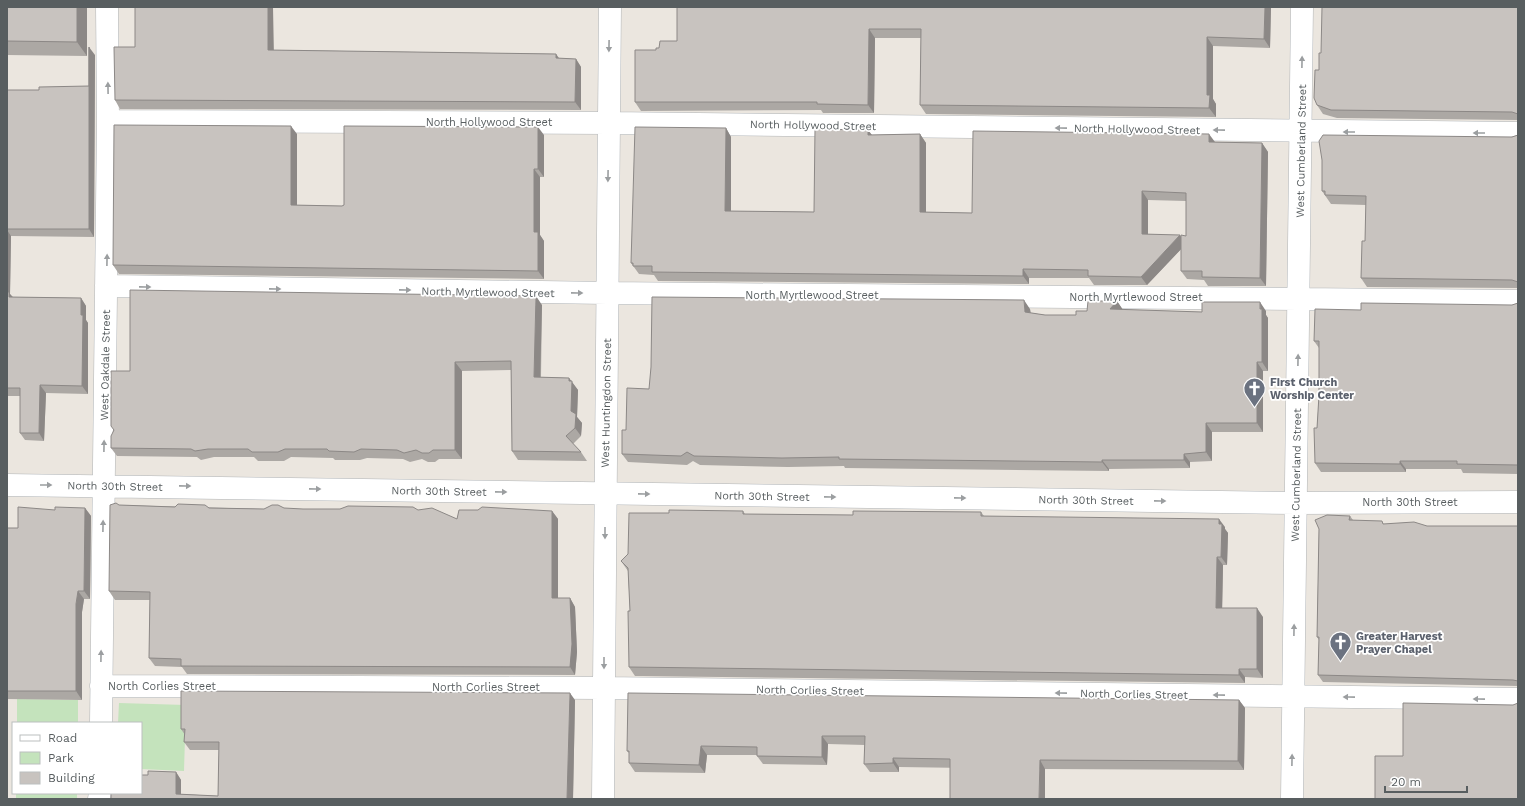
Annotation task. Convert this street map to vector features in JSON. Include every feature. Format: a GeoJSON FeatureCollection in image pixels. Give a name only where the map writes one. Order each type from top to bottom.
{"type":"FeatureCollection","features":[{"type":"Feature","properties":{"kind":"street","name":"West Oakdale Street"},"geometry":{"type":"LineString","coordinates":[[100,722],[108,121],[107,7]]}},
{"type":"Feature","properties":{"kind":"street","name":"West Huntingdon Street"},"geometry":{"type":"LineString","coordinates":[[602,799],[610,7]]}},
{"type":"Feature","properties":{"kind":"street","name":"West Cumberland Street"},"geometry":{"type":"LineString","coordinates":[[1292,799],[1302,7]]}},
{"type":"Feature","properties":{"kind":"street","name":"North Hollywood Street"},"geometry":{"type":"LineString","coordinates":[[108,121],[609,123],[1518,133]]}},
{"type":"Feature","properties":{"kind":"street","name":"North Myrtlewood Street"},"geometry":{"type":"LineString","coordinates":[[106,286],[607,293],[1518,301]]}},
{"type":"Feature","properties":{"kind":"street","name":"North 30th Street"},"geometry":{"type":"LineString","coordinates":[[7,485],[104,485],[605,494],[1296,503],[1518,502]]}},
{"type":"Feature","properties":{"kind":"street","name":"North Corlies Street"},"geometry":{"type":"LineString","coordinates":[[101,686],[604,688],[1518,699]]}},
{"type":"Feature","properties":{"kind":"green space"},"geometry":{"type":"Polygon","coordinates":[[[17,699],[78,700],[78,722],[17,722],[17,699]]]}},
{"type":"Feature","properties":{"kind":"green space"},"geometry":{"type":"Polygon","coordinates":[[[119,703],[186,705],[184,771],[142,769],[142,722],[118,722],[119,703]]]}},
{"type":"Feature","properties":{"kind":"green space"},"geometry":{"type":"Polygon","coordinates":[[[16,794],[77,794],[77,799],[16,799],[16,794]]]}},
{"type":"Feature","properties":{"kind":"building"},"geometry":{"type":"Polygon","coordinates":[[[7,7],[77,7],[77,42],[7,41],[7,7]]]}},
{"type":"Feature","properties":{"kind":"building"},"geometry":{"type":"Polygon","coordinates":[[[135,7],[268,7],[268,50],[556,54],[556,58],[576,59],[575,102],[115,100],[114,47],[135,47],[135,7]]]}},
{"type":"Feature","properties":{"kind":"building"},"geometry":{"type":"Polygon","coordinates":[[[677,7],[1265,7],[1264,39],[1207,37],[1207,95],[1210,95],[1209,108],[920,105],[921,29],[869,29],[868,105],[817,104],[817,102],[635,102],[635,50],[656,50],[656,48],[659,48],[660,41],[677,41],[677,7]]]}},
{"type":"Feature","properties":{"kind":"building"},"geometry":{"type":"Polygon","coordinates":[[[1322,7],[1518,7],[1518,114],[1512,112],[1331,110],[1317,105],[1314,98],[1315,70],[1319,70],[1319,53],[1321,53],[1322,7]]]}},
{"type":"Feature","properties":{"kind":"building"},"geometry":{"type":"Polygon","coordinates":[[[89,86],[89,229],[7,229],[7,90],[39,90],[39,87],[89,86]]]}},
{"type":"Feature","properties":{"kind":"building"},"geometry":{"type":"Polygon","coordinates":[[[114,125],[291,126],[291,205],[342,206],[344,205],[344,126],[538,127],[538,169],[534,169],[534,232],[538,232],[538,271],[113,265],[114,125]]]}},
{"type":"Feature","properties":{"kind":"building"},"geometry":{"type":"Polygon","coordinates":[[[635,127],[726,128],[725,211],[814,212],[815,129],[868,130],[868,135],[920,134],[920,212],[972,213],[973,131],[1209,134],[1209,142],[1262,143],[1260,278],[1202,277],[1202,271],[1181,271],[1181,235],[1186,236],[1186,193],[1142,191],[1142,234],[1180,235],[1141,277],[1088,276],[1088,270],[1023,269],[1023,276],[652,272],[652,266],[633,266],[633,263],[631,263],[635,127]]]}},
{"type":"Feature","properties":{"kind":"building"},"geometry":{"type":"Polygon","coordinates":[[[1323,135],[1512,137],[1518,135],[1518,282],[1512,280],[1361,278],[1362,241],[1365,241],[1366,196],[1325,195],[1325,191],[1322,191],[1322,160],[1319,141],[1323,135]]]}},
{"type":"Feature","properties":{"kind":"building"},"geometry":{"type":"Polygon","coordinates":[[[130,290],[536,296],[534,377],[569,378],[569,381],[572,381],[571,411],[576,414],[575,428],[566,436],[581,452],[512,451],[511,361],[455,362],[455,450],[433,450],[429,453],[422,453],[416,450],[404,453],[397,450],[361,449],[354,452],[329,451],[327,449],[285,449],[278,452],[252,452],[248,449],[208,449],[195,451],[191,449],[111,448],[111,436],[114,430],[111,426],[111,371],[130,371],[130,290]]]}},
{"type":"Feature","properties":{"kind":"building"},"geometry":{"type":"Polygon","coordinates":[[[7,292],[9,292],[9,297],[81,298],[81,315],[83,315],[82,386],[40,385],[39,433],[20,433],[20,388],[7,388],[7,292]]]}},
{"type":"Feature","properties":{"kind":"building"},"geometry":{"type":"Polygon","coordinates":[[[652,297],[1024,300],[1025,312],[1045,315],[1076,315],[1076,311],[1087,311],[1088,301],[1117,301],[1110,309],[1202,312],[1202,302],[1260,302],[1260,309],[1262,309],[1262,362],[1257,362],[1257,423],[1206,423],[1206,452],[1184,454],[1184,460],[1102,460],[1102,462],[694,456],[687,452],[681,456],[622,454],[622,430],[626,430],[627,388],[649,389],[651,367],[652,297]]]}},
{"type":"Feature","properties":{"kind":"building"},"geometry":{"type":"Polygon","coordinates":[[[1361,303],[1512,305],[1518,303],[1518,465],[1457,464],[1457,461],[1400,461],[1400,464],[1315,463],[1314,428],[1317,428],[1319,395],[1319,341],[1314,341],[1315,309],[1361,310],[1361,303]]]}},
{"type":"Feature","properties":{"kind":"building"},"geometry":{"type":"Polygon","coordinates":[[[116,503],[119,505],[175,507],[178,504],[205,505],[209,508],[264,509],[272,505],[278,505],[284,508],[303,509],[340,509],[348,506],[413,507],[418,510],[432,508],[457,519],[459,510],[478,510],[482,507],[552,511],[552,598],[570,598],[572,644],[570,667],[181,666],[181,659],[149,658],[150,592],[109,591],[110,505],[116,503]]]}},
{"type":"Feature","properties":{"kind":"building"},"geometry":{"type":"Polygon","coordinates":[[[18,507],[55,510],[55,507],[85,508],[84,591],[78,591],[76,604],[76,691],[7,691],[7,528],[18,528],[18,507]]]}},
{"type":"Feature","properties":{"kind":"building"},"geometry":{"type":"Polygon","coordinates":[[[669,510],[743,511],[743,514],[853,515],[853,511],[981,512],[981,516],[1219,519],[1219,524],[1222,524],[1221,557],[1217,557],[1216,608],[1257,608],[1257,669],[1239,669],[1239,675],[629,667],[628,611],[630,611],[628,568],[621,561],[628,554],[629,513],[669,513],[669,510]]]}},
{"type":"Feature","properties":{"kind":"building"},"geometry":{"type":"Polygon","coordinates":[[[1327,515],[1350,516],[1349,520],[1382,521],[1383,524],[1414,522],[1427,526],[1518,526],[1518,681],[1318,675],[1319,637],[1317,637],[1319,529],[1315,520],[1327,515]]]}},
{"type":"Feature","properties":{"kind":"building"},"geometry":{"type":"Polygon","coordinates":[[[181,691],[570,693],[567,799],[111,799],[111,794],[142,794],[142,775],[148,775],[148,771],[176,772],[176,794],[218,796],[219,742],[184,742],[185,729],[181,729],[181,691]]]}},
{"type":"Feature","properties":{"kind":"building"},"geometry":{"type":"Polygon","coordinates":[[[628,693],[1239,700],[1238,761],[1040,760],[1039,799],[950,799],[950,759],[893,758],[893,763],[864,764],[865,736],[822,736],[822,757],[757,756],[757,747],[701,746],[699,765],[629,763],[629,751],[627,751],[628,693]]]}},
{"type":"Feature","properties":{"kind":"building"},"geometry":{"type":"Polygon","coordinates":[[[1403,703],[1513,705],[1518,703],[1518,799],[1375,799],[1375,756],[1403,756],[1403,703]]]}},
{"type":"Feature","properties":{"kind":"place","name":"First Church Worship Center"},"geometry":{"type":"Point","coordinates":[1254,408]}},
{"type":"Feature","properties":{"kind":"place","name":"Greater Harvest Prayer Chapel"},"geometry":{"type":"Point","coordinates":[1340,662]}}]}
